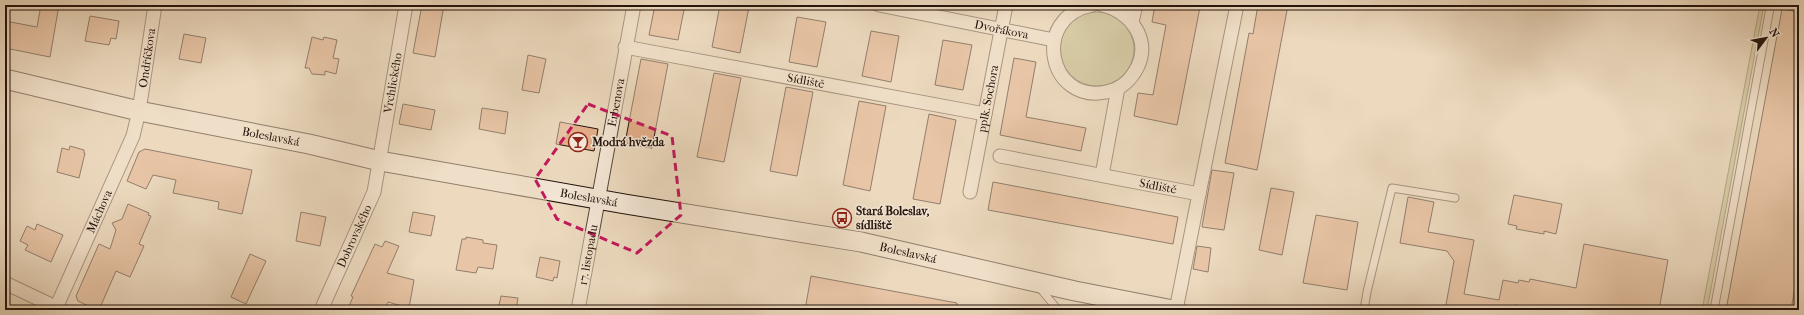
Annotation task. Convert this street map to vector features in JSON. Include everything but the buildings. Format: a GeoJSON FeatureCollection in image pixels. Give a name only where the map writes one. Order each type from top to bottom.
{"type":"FeatureCollection","features":[{"type":"Feature","properties":{"kind":"main road","name":"Boleslavská"},"geometry":{"type":"LineString","coordinates":[[5,79],[139,111],[310,144],[380,161],[598,199],[861,242],[1033,281],[1106,304],[1173,310]]}},
{"type":"Feature","properties":{"kind":"street","name":"Ondříčkova"},"geometry":{"type":"LineString","coordinates":[[139,111],[155,5]]}},
{"type":"Feature","properties":{"kind":"street","name":"Vrchlického"},"geometry":{"type":"LineString","coordinates":[[380,161],[406,5]]}},
{"type":"Feature","properties":{"kind":"street","name":"Erbenova"},"geometry":{"type":"LineString","coordinates":[[598,199],[634,5]]}},
{"type":"Feature","properties":{"kind":"street","name":"Dvořákova"},"geometry":{"type":"LineString","coordinates":[[879,5],[1054,40]]}},
{"type":"Feature","properties":{"kind":"street","name":"pplk. Sochora"},"geometry":{"type":"LineString","coordinates":[[970,192],[1006,5]]}},
{"type":"Feature","properties":{"kind":"street"},"geometry":{"type":"LineString","coordinates":[[1092,5],[1083,7],[1067,16],[1061,23],[1054,40],[1053,58],[1061,75],[1074,87],[1083,91],[1101,93],[1118,88],[1129,80],[1135,72],[1140,58],[1140,40],[1132,22],[1118,10],[1102,5]]}},
{"type":"Feature","properties":{"kind":"street"},"geometry":{"type":"LineString","coordinates":[[1132,22],[1136,5]]}},
{"type":"Feature","properties":{"kind":"street"},"geometry":{"type":"LineString","coordinates":[[1176,310],[1237,5]]}},
{"type":"Feature","properties":{"kind":"street","name":"Sídliště"},"geometry":{"type":"LineString","coordinates":[[625,47],[986,114]]}},
{"type":"Feature","properties":{"kind":"street"},"geometry":{"type":"LineString","coordinates":[[1102,175],[1118,88]]}},
{"type":"Feature","properties":{"kind":"street","name":"Máchova"},"geometry":{"type":"LineString","coordinates":[[57,309],[133,136],[139,111]]}},
{"type":"Feature","properties":{"kind":"street","name":"Sídliště"},"geometry":{"type":"LineString","coordinates":[[1000,156],[1199,194]]}},
{"type":"Feature","properties":{"kind":"street","name":"Dobrovského"},"geometry":{"type":"LineString","coordinates":[[321,310],[374,192],[380,161]]}},
{"type":"Feature","properties":{"kind":"street","name":"17. listopadu"},"geometry":{"type":"LineString","coordinates":[[578,310],[598,199]]}},
{"type":"Feature","properties":{"kind":"street"},"geometry":{"type":"LineString","coordinates":[[5,283],[57,309]]}},
{"type":"Feature","properties":{"kind":"lane"},"geometry":{"type":"LineString","coordinates":[[1714,310],[1768,16],[1772,5]]}},
{"type":"Feature","properties":{"kind":"lane"},"geometry":{"type":"LineString","coordinates":[[1364,310],[1392,188],[1455,198]]}},
{"type":"Feature","properties":{"kind":"lane"},"geometry":{"type":"LineString","coordinates":[[1033,281],[1058,310]]}},
{"type":"Feature","properties":{"kind":"highlighted area"},"geometry":{"type":"Polygon","coordinates":[[[588,104],[672,136],[681,215],[637,253],[557,219],[535,179],[588,104]]]}},
{"type":"Feature","properties":{"kind":"green space"},"geometry":{"type":"Polygon","coordinates":[[[1760,5],[1764,5],[1707,310],[1702,310],[1760,5]]]}},
{"type":"Feature","properties":{"kind":"green space"},"geometry":{"type":"Polygon","coordinates":[[[1783,5],[1799,5],[1799,12],[1782,9],[1783,5]]]}},
{"type":"Feature","properties":{"kind":"green space"},"geometry":{"type":"Polygon","coordinates":[[[1097,12],[1111,15],[1123,23],[1131,35],[1134,49],[1131,63],[1123,75],[1111,83],[1097,86],[1083,83],[1071,75],[1063,63],[1060,49],[1063,35],[1071,23],[1083,15],[1097,12]]]}},
{"type":"Feature","properties":{"kind":"place","name":"Modrá hvězda"},"geometry":{"type":"Point","coordinates":[578,142]}},
{"type":"Feature","properties":{"kind":"place","name":"Stará Boleslav, sídliště"},"geometry":{"type":"Point","coordinates":[842,218]}}]}
